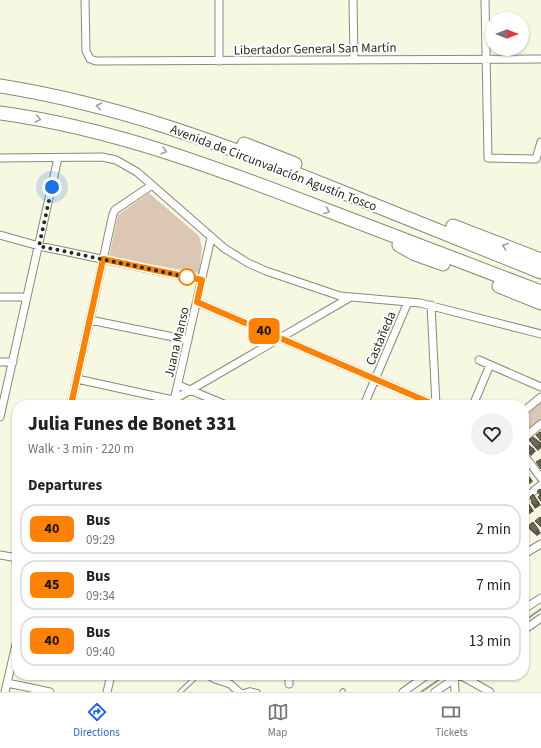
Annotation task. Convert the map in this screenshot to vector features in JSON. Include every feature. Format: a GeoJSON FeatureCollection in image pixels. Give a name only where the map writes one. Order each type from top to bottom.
{"type":"FeatureCollection","features":[{"type":"Feature","properties":{"kind":"highway","name":"Avenida de Circunvalación Agustín Tosco"},"geometry":{"type":"LineString","coordinates":[[0,86],[76,100],[178,129],[246,154],[541,272]]}},
{"type":"Feature","properties":{"kind":"highway","name":"Avenida de Circunvalación Agustín Tosco"},"geometry":{"type":"LineString","coordinates":[[0,113],[75,127],[157,149],[239,177],[541,292]]}},
{"type":"Feature","properties":{"kind":"highway"},"geometry":{"type":"LineString","coordinates":[[178,129],[249,145],[541,260]]}},
{"type":"Feature","properties":{"kind":"highway"},"geometry":{"type":"LineString","coordinates":[[355,221],[415,254],[541,303]]}},
{"type":"Feature","properties":{"kind":"street","name":"Libertador General San Martín"},"geometry":{"type":"LineString","coordinates":[[85,0],[86,51],[90,59],[96,61],[486,58],[541,59]]}},
{"type":"Feature","properties":{"kind":"street"},"geometry":{"type":"LineString","coordinates":[[219,0],[219,61]]}},
{"type":"Feature","properties":{"kind":"street"},"geometry":{"type":"LineString","coordinates":[[353,0],[354,59]]}},
{"type":"Feature","properties":{"kind":"street"},"geometry":{"type":"LineString","coordinates":[[485,0],[488,158],[536,159],[541,142]]}},
{"type":"Feature","properties":{"kind":"street"},"geometry":{"type":"LineString","coordinates":[[0,158],[102,157],[116,160],[133,169],[211,238],[233,254],[262,269],[326,292],[349,298],[408,302],[431,306],[541,334]]}},
{"type":"Feature","properties":{"kind":"street"},"geometry":{"type":"LineString","coordinates":[[0,417],[58,158]]}},
{"type":"Feature","properties":{"kind":"street"},"geometry":{"type":"LineString","coordinates":[[72,400],[115,210],[152,185]]}},
{"type":"Feature","properties":{"kind":"street"},"geometry":{"type":"LineString","coordinates":[[0,235],[39,246],[202,280]]}},
{"type":"Feature","properties":{"kind":"street","name":"Juana Manso"},"geometry":{"type":"LineString","coordinates":[[174,400],[211,238]]}},
{"type":"Feature","properties":{"kind":"street"},"geometry":{"type":"LineString","coordinates":[[0,297],[28,297]]}},
{"type":"Feature","properties":{"kind":"street"},"geometry":{"type":"LineString","coordinates":[[177,400],[191,390],[349,298]]}},
{"type":"Feature","properties":{"kind":"street"},"geometry":{"type":"LineString","coordinates":[[197,302],[424,400]]}},
{"type":"Feature","properties":{"kind":"street","name":"Castañeda"},"geometry":{"type":"LineString","coordinates":[[366,400],[408,302]]}},
{"type":"Feature","properties":{"kind":"street"},"geometry":{"type":"LineString","coordinates":[[431,306],[436,400]]}},
{"type":"Feature","properties":{"kind":"street"},"geometry":{"type":"LineString","coordinates":[[90,320],[188,340]]}},
{"type":"Feature","properties":{"kind":"street"},"geometry":{"type":"LineString","coordinates":[[479,360],[541,386]]}},
{"type":"Feature","properties":{"kind":"street"},"geometry":{"type":"LineString","coordinates":[[0,362],[13,362]]}},
{"type":"Feature","properties":{"kind":"street"},"geometry":{"type":"LineString","coordinates":[[475,400],[490,365]]}},
{"type":"Feature","properties":{"kind":"street"},"geometry":{"type":"LineString","coordinates":[[77,379],[170,400]]}},
{"type":"Feature","properties":{"kind":"street"},"geometry":{"type":"LineString","coordinates":[[178,385],[214,400]]}},
{"type":"Feature","properties":{"kind":"street"},"geometry":{"type":"LineString","coordinates":[[529,407],[541,397]]}},
{"type":"Feature","properties":{"kind":"street"},"geometry":{"type":"LineString","coordinates":[[529,434],[541,424]]}},
{"type":"Feature","properties":{"kind":"street"},"geometry":{"type":"LineString","coordinates":[[529,462],[541,478]]}},
{"type":"Feature","properties":{"kind":"street"},"geometry":{"type":"LineString","coordinates":[[529,495],[541,485]]}},
{"type":"Feature","properties":{"kind":"street"},"geometry":{"type":"LineString","coordinates":[[529,551],[541,544]]}},
{"type":"Feature","properties":{"kind":"street"},"geometry":{"type":"LineString","coordinates":[[0,555],[12,557]]}},
{"type":"Feature","properties":{"kind":"street"},"geometry":{"type":"LineString","coordinates":[[529,606],[541,598]]}},
{"type":"Feature","properties":{"kind":"street"},"geometry":{"type":"LineString","coordinates":[[529,626],[541,618]]}},
{"type":"Feature","properties":{"kind":"street"},"geometry":{"type":"LineString","coordinates":[[5,692],[12,662]]}},
{"type":"Feature","properties":{"kind":"street"},"geometry":{"type":"LineString","coordinates":[[107,692],[110,680]]}},
{"type":"Feature","properties":{"kind":"street"},"geometry":{"type":"LineString","coordinates":[[218,680],[230,684],[239,692]]}},
{"type":"Feature","properties":{"kind":"street"},"geometry":{"type":"LineString","coordinates":[[403,692],[420,680]]}},
{"type":"Feature","properties":{"kind":"street"},"geometry":{"type":"LineString","coordinates":[[435,692],[452,680]]}},
{"type":"Feature","properties":{"kind":"street"},"geometry":{"type":"LineString","coordinates":[[450,692],[455,680]]}},
{"type":"Feature","properties":{"kind":"street"},"geometry":{"type":"LineString","coordinates":[[455,692],[456,680]]}},
{"type":"Feature","properties":{"kind":"street"},"geometry":{"type":"LineString","coordinates":[[465,680],[490,692]]}},
{"type":"Feature","properties":{"kind":"street"},"geometry":{"type":"LineString","coordinates":[[7,683],[50,692]]}},
{"type":"Feature","properties":{"kind":"lane"},"geometry":{"type":"LineString","coordinates":[[180,692],[193,680]]}},
{"type":"Feature","properties":{"kind":"lane"},"geometry":{"type":"LineString","coordinates":[[243,692],[250,690],[258,692]]}},
{"type":"Feature","properties":{"kind":"shaded area"},"geometry":{"type":"Polygon","coordinates":[[[149,193],[199,236],[202,248],[199,273],[109,257],[118,215],[149,193]]]}},
{"type":"Feature","properties":{"kind":"shaded area"},"geometry":{"type":"Polygon","coordinates":[[[541,401],[541,421],[529,431],[529,410],[541,401]]]}},
{"type":"Feature","properties":{"kind":"building"},"geometry":{"type":"Polygon","coordinates":[[[540,432],[541,433],[541,441],[536,435],[540,432]]]}},
{"type":"Feature","properties":{"kind":"building"},"geometry":{"type":"Polygon","coordinates":[[[533,437],[541,443],[536,448],[529,440],[533,437]]]}},
{"type":"Feature","properties":{"kind":"building"},"geometry":{"type":"Polygon","coordinates":[[[529,445],[534,449],[529,454],[529,445]]]}},
{"type":"Feature","properties":{"kind":"building"},"geometry":{"type":"Polygon","coordinates":[[[541,459],[541,469],[536,462],[541,459]]]}},
{"type":"Feature","properties":{"kind":"building"},"geometry":{"type":"Polygon","coordinates":[[[540,489],[541,501],[538,497],[540,495],[537,491],[540,489]]]}},
{"type":"Feature","properties":{"kind":"building"},"geometry":{"type":"Polygon","coordinates":[[[533,494],[539,503],[534,506],[530,497],[533,494]]]}},
{"type":"Feature","properties":{"kind":"building"},"geometry":{"type":"Polygon","coordinates":[[[540,517],[541,518],[541,527],[535,521],[540,517]]]}},
{"type":"Feature","properties":{"kind":"building"},"geometry":{"type":"Polygon","coordinates":[[[533,522],[539,530],[535,533],[529,525],[533,522]]]}},
{"type":"Feature","properties":{"kind":"waterway"},"geometry":{"type":"LineString","coordinates":[[529,617],[541,609]]}},
{"type":"Feature","properties":{"kind":"waterway"},"geometry":{"type":"LineString","coordinates":[[421,692],[439,680]]}},
{"type":"Feature","properties":{"kind":"bus line","name":"40"},"geometry":{"type":"LineString","coordinates":[[72,400],[103,259],[202,280],[197,302],[424,400]]}},
{"type":"Feature","properties":{"kind":"route"},"geometry":{"type":"LineString","coordinates":[[52,187],[39,246],[187,277]]}}]}
